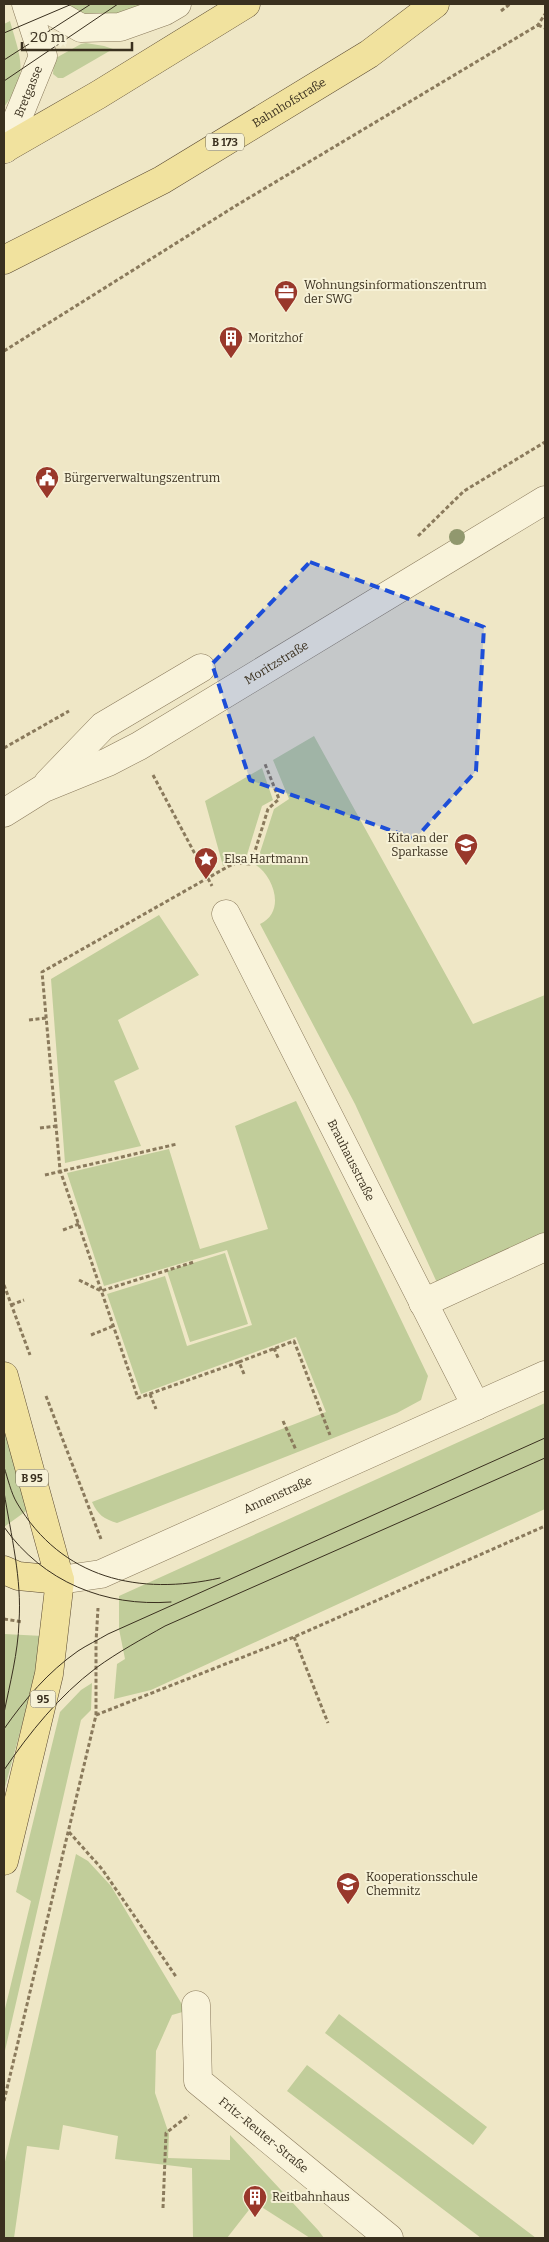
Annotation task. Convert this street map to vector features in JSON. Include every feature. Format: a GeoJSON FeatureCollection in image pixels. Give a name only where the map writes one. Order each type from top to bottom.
{"type":"FeatureCollection","features":[{"type":"Feature","properties":{"kind":"main road"},"geometry":{"type":"LineString","coordinates":[[4,149],[106,90],[246,4]]}},
{"type":"Feature","properties":{"kind":"main road","name":"Bahnhofstraße"},"geometry":{"type":"LineString","coordinates":[[4,260],[162,180],[370,54],[435,4]]}},
{"type":"Feature","properties":{"kind":"main road","name":"B 95"},"geometry":{"type":"LineString","coordinates":[[4,1376],[60,1580]]}},
{"type":"Feature","properties":{"kind":"main road","name":"Annenstraße"},"geometry":{"type":"LineString","coordinates":[[4,1570],[18,1576],[60,1580]]}},
{"type":"Feature","properties":{"kind":"main road","name":"95"},"geometry":{"type":"LineString","coordinates":[[4,1861],[49,1674],[60,1580]]}},
{"type":"Feature","properties":{"kind":"street"},"geometry":{"type":"LineString","coordinates":[[4,7],[10,4]]}},
{"type":"Feature","properties":{"kind":"street","name":"Bretgasse"},"geometry":{"type":"LineString","coordinates":[[4,149],[43,56],[26,4]]}},
{"type":"Feature","properties":{"kind":"street"},"geometry":{"type":"LineString","coordinates":[[46,4],[54,12],[82,28],[120,27],[164,11],[177,4]]}},
{"type":"Feature","properties":{"kind":"street","name":"Moritzstraße"},"geometry":{"type":"LineString","coordinates":[[4,813],[44,788],[108,762],[138,746],[545,500]]}},
{"type":"Feature","properties":{"kind":"street"},"geometry":{"type":"LineString","coordinates":[[44,788],[103,726],[201,668]]}},
{"type":"Feature","properties":{"kind":"street","name":"Brauhausstraße"},"geometry":{"type":"LineString","coordinates":[[226,914],[476,1406]]}},
{"type":"Feature","properties":{"kind":"street"},"geometry":{"type":"LineString","coordinates":[[423,1303],[545,1248]]}},
{"type":"Feature","properties":{"kind":"street","name":"Annenstraße"},"geometry":{"type":"LineString","coordinates":[[60,1580],[101,1574],[545,1375]]}},
{"type":"Feature","properties":{"kind":"street","name":"Fritz-Reuter-Straße"},"geometry":{"type":"LineString","coordinates":[[196,2005],[198,2081],[389,2238]]}},
{"type":"Feature","properties":{"kind":"path"},"geometry":{"type":"LineString","coordinates":[[501,11],[510,4]]}},
{"type":"Feature","properties":{"kind":"path"},"geometry":{"type":"LineString","coordinates":[[4,351],[237,205],[538,25],[545,14]]}},
{"type":"Feature","properties":{"kind":"path"},"geometry":{"type":"LineString","coordinates":[[538,25],[545,28]]}},
{"type":"Feature","properties":{"kind":"path"},"geometry":{"type":"LineString","coordinates":[[423,537],[415,541],[464,491],[545,442]]}},
{"type":"Feature","properties":{"kind":"path"},"geometry":{"type":"LineString","coordinates":[[4,748],[73,708]]}},
{"type":"Feature","properties":{"kind":"path"},"geometry":{"type":"LineString","coordinates":[[138,746],[226,914]]}},
{"type":"Feature","properties":{"kind":"path"},"geometry":{"type":"LineString","coordinates":[[265,764],[279,799],[268,809],[252,864],[236,863],[207,877],[42,972],[60,1170],[138,1398],[294,1341],[342,1466]]}},
{"type":"Feature","properties":{"kind":"path"},"geometry":{"type":"LineString","coordinates":[[29,1020],[46,1018]]}},
{"type":"Feature","properties":{"kind":"path"},"geometry":{"type":"LineString","coordinates":[[40,1128],[56,1126]]}},
{"type":"Feature","properties":{"kind":"path"},"geometry":{"type":"LineString","coordinates":[[45,1175],[176,1144]]}},
{"type":"Feature","properties":{"kind":"path"},"geometry":{"type":"LineString","coordinates":[[63,1230],[79,1224]]}},
{"type":"Feature","properties":{"kind":"path"},"geometry":{"type":"LineString","coordinates":[[79,1280],[101,1290],[194,1262]]}},
{"type":"Feature","properties":{"kind":"path"},"geometry":{"type":"LineString","coordinates":[[4,1285],[32,1360]]}},
{"type":"Feature","properties":{"kind":"path"},"geometry":{"type":"LineString","coordinates":[[11,1305],[24,1300]]}},
{"type":"Feature","properties":{"kind":"path"},"geometry":{"type":"LineString","coordinates":[[91,1335],[113,1326]]}},
{"type":"Feature","properties":{"kind":"path"},"geometry":{"type":"LineString","coordinates":[[274,1348],[279,1360]]}},
{"type":"Feature","properties":{"kind":"path"},"geometry":{"type":"LineString","coordinates":[[239,1362],[244,1374]]}},
{"type":"Feature","properties":{"kind":"path"},"geometry":{"type":"LineString","coordinates":[[4,2101],[96,1715],[96,1642],[101,1574],[101,1537],[43,1388]]}},
{"type":"Feature","properties":{"kind":"path"},"geometry":{"type":"LineString","coordinates":[[150,1394],[156,1409]]}},
{"type":"Feature","properties":{"kind":"path"},"geometry":{"type":"LineString","coordinates":[[96,1715],[294,1638],[545,1526]]}},
{"type":"Feature","properties":{"kind":"path"},"geometry":{"type":"LineString","coordinates":[[294,1638],[328,1723]]}},
{"type":"Feature","properties":{"kind":"path"},"geometry":{"type":"LineString","coordinates":[[69,1832],[102,1868],[196,2005]]}},
{"type":"Feature","properties":{"kind":"path"},"geometry":{"type":"LineString","coordinates":[[163,2208],[166,2133],[215,2095]]}},
{"type":"Feature","properties":{"kind":"highlighted area"},"geometry":{"type":"Polygon","coordinates":[[[310,562],[484,627],[476,771],[415,839],[250,780],[212,664],[310,562]]]}},
{"type":"Feature","properties":{"kind":"green space"},"geometry":{"type":"Polygon","coordinates":[[[59,4],[157,4],[119,15],[97,16],[85,15],[59,4]]]}},
{"type":"Feature","properties":{"kind":"green space"},"geometry":{"type":"Polygon","coordinates":[[[10,21],[19,55],[20,75],[12,95],[4,107],[4,24],[10,21]]]}},
{"type":"Feature","properties":{"kind":"green space"},"geometry":{"type":"Polygon","coordinates":[[[86,43],[113,49],[63,78],[58,78],[53,74],[54,59],[86,43]]]}},
{"type":"Feature","properties":{"kind":"green space"},"geometry":{"type":"Polygon","coordinates":[[[314,736],[473,1024],[545,995],[545,1239],[439,1287],[355,1104],[260,924],[268,919],[275,903],[272,886],[268,878],[256,865],[274,809],[289,799],[273,760],[314,736]]]}},
{"type":"Feature","properties":{"kind":"green space"},"geometry":{"type":"Polygon","coordinates":[[[262,768],[273,800],[262,806],[246,858],[231,860],[223,866],[205,801],[262,768]]]}},
{"type":"Feature","properties":{"kind":"green space"},"geometry":{"type":"Polygon","coordinates":[[[159,915],[199,975],[118,1020],[139,1069],[114,1081],[141,1146],[65,1163],[51,979],[159,915]]]}},
{"type":"Feature","properties":{"kind":"green space"},"geometry":{"type":"Polygon","coordinates":[[[296,1101],[428,1376],[421,1400],[397,1413],[117,1523],[108,1520],[99,1513],[92,1502],[326,1412],[296,1337],[141,1394],[107,1294],[165,1276],[187,1346],[252,1325],[227,1250],[104,1286],[67,1173],[169,1149],[200,1249],[268,1229],[235,1126],[296,1101]]]}},
{"type":"Feature","properties":{"kind":"green space"},"geometry":{"type":"Polygon","coordinates":[[[225,1253],[248,1324],[190,1342],[167,1271],[225,1253]]]}},
{"type":"Feature","properties":{"kind":"green space"},"geometry":{"type":"Polygon","coordinates":[[[545,1403],[545,1509],[151,1690],[114,1699],[117,1664],[125,1659],[119,1629],[119,1596],[545,1403]]]}},
{"type":"Feature","properties":{"kind":"green space"},"geometry":{"type":"Polygon","coordinates":[[[4,1426],[29,1509],[4,1527],[4,1426]]]}},
{"type":"Feature","properties":{"kind":"green space"},"geometry":{"type":"Polygon","coordinates":[[[4,1634],[43,1636],[39,1662],[4,1791],[4,1634]]]}},
{"type":"Feature","properties":{"kind":"green space"},"geometry":{"type":"Polygon","coordinates":[[[92,1683],[91,1710],[81,1720],[4,2055],[4,2013],[31,1901],[16,1892],[60,1712],[81,1690],[92,1683]]]}},
{"type":"Feature","properties":{"kind":"green space"},"geometry":{"type":"Polygon","coordinates":[[[76,1854],[88,1861],[111,1886],[186,2011],[172,2015],[156,2051],[155,2093],[169,2134],[168,2158],[230,2160],[230,2135],[324,2238],[310,2238],[260,2206],[252,2206],[227,2238],[193,2238],[192,2168],[115,2159],[118,2136],[63,2125],[59,2150],[27,2146],[14,2238],[4,2238],[4,2166],[76,1854]]]}},
{"type":"Feature","properties":{"kind":"green space"},"geometry":{"type":"Polygon","coordinates":[[[339,2014],[487,2127],[473,2145],[325,2033],[339,2014]]]}},
{"type":"Feature","properties":{"kind":"green space"},"geometry":{"type":"Polygon","coordinates":[[[307,2065],[536,2238],[481,2238],[287,2091],[307,2065]]]}},
{"type":"Feature","properties":{"kind":"tram line"},"geometry":{"type":"LineString","coordinates":[[4,33],[72,4]]}},
{"type":"Feature","properties":{"kind":"tram line"},"geometry":{"type":"LineString","coordinates":[[4,60],[91,4]]}},
{"type":"Feature","properties":{"kind":"tram line"},"geometry":{"type":"LineString","coordinates":[[4,81],[118,4]]}},
{"type":"Feature","properties":{"kind":"tram line"},"geometry":{"type":"LineString","coordinates":[[4,1729],[20,1707],[47,1677],[78,1651],[108,1634],[545,1438]]}},
{"type":"Feature","properties":{"kind":"tram line"},"geometry":{"type":"LineString","coordinates":[[4,1770],[35,1728],[82,1679],[113,1657],[165,1626],[545,1458]]}},
{"type":"Feature","properties":{"kind":"tram line"},"geometry":{"type":"LineString","coordinates":[[4,1467],[15,1499],[35,1529],[56,1549],[80,1565],[105,1576],[132,1582],[160,1585],[220,1578]]}},
{"type":"Feature","properties":{"kind":"tram line"},"geometry":{"type":"LineString","coordinates":[[4,1492],[15,1557],[20,1606],[17,1645],[4,1713]]}},
{"type":"Feature","properties":{"kind":"tram line"},"geometry":{"type":"LineString","coordinates":[[4,1527],[37,1563],[77,1587],[99,1595],[123,1600],[171,1602]]}},
{"type":"Feature","properties":{"kind":"place","name":"Wohnungsinformationszentrum der SWG"},"geometry":{"type":"Point","coordinates":[286,313]}},
{"type":"Feature","properties":{"kind":"place","name":"Moritzhof"},"geometry":{"type":"Point","coordinates":[231,359]}},
{"type":"Feature","properties":{"kind":"place","name":"Bürgerverwaltungszentrum"},"geometry":{"type":"Point","coordinates":[47,499]}},
{"type":"Feature","properties":{"kind":"place","name":"Kita an der Sparkasse"},"geometry":{"type":"Point","coordinates":[466,866]}},
{"type":"Feature","properties":{"kind":"place","name":"Elsa Hartmann"},"geometry":{"type":"Point","coordinates":[206,880]}},
{"type":"Feature","properties":{"kind":"place","name":"Kooperationsschule Chemnitz"},"geometry":{"type":"Point","coordinates":[348,1905]}},
{"type":"Feature","properties":{"kind":"place","name":"Reitbahnhaus"},"geometry":{"type":"Point","coordinates":[255,2218]}}]}
